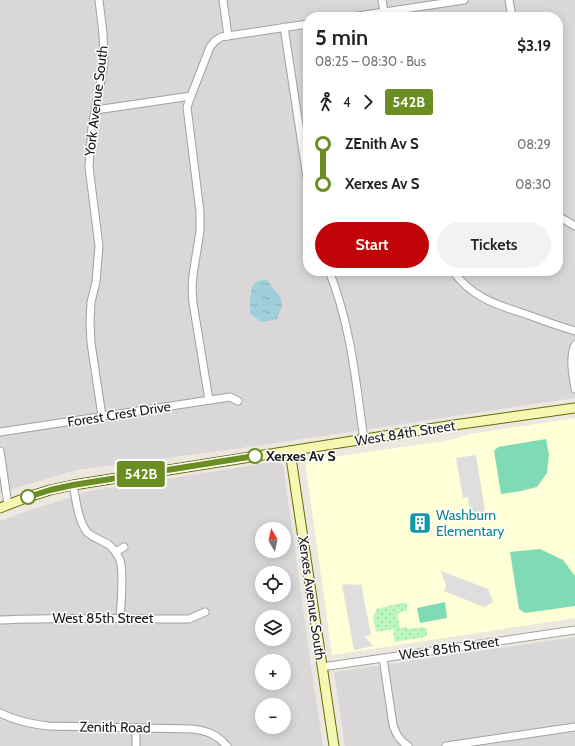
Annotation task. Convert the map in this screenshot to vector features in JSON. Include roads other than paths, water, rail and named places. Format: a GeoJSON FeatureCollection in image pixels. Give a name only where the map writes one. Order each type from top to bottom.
{"type":"FeatureCollection","features":[{"type":"Feature","properties":{"kind":"street","name":"York Avenue South"},"geometry":{"type":"LineString","coordinates":[[99,0],[104,59],[92,128],[89,167],[99,246],[96,282],[91,302],[90,322],[91,343],[102,416]]}},
{"type":"Feature","properties":{"kind":"street"},"geometry":{"type":"LineString","coordinates":[[223,0],[228,36]]}},
{"type":"Feature","properties":{"kind":"street"},"geometry":{"type":"LineString","coordinates":[[382,0],[384,12]]}},
{"type":"Feature","properties":{"kind":"street"},"geometry":{"type":"LineString","coordinates":[[407,12],[464,0]]}},
{"type":"Feature","properties":{"kind":"street"},"geometry":{"type":"LineString","coordinates":[[509,0],[511,12]]}},
{"type":"Feature","properties":{"kind":"street"},"geometry":{"type":"LineString","coordinates":[[209,400],[193,303],[193,275],[200,230],[200,212],[187,108],[210,47],[215,41],[221,37],[303,25]]}},
{"type":"Feature","properties":{"kind":"street"},"geometry":{"type":"LineString","coordinates":[[284,27],[303,151]]}},
{"type":"Feature","properties":{"kind":"street"},"geometry":{"type":"LineString","coordinates":[[96,110],[191,96]]}},
{"type":"Feature","properties":{"kind":"street"},"geometry":{"type":"LineString","coordinates":[[563,219],[575,226]]}},
{"type":"Feature","properties":{"kind":"street"},"geometry":{"type":"LineString","coordinates":[[331,276],[341,304],[346,324],[364,440]]}},
{"type":"Feature","properties":{"kind":"street"},"geometry":{"type":"LineString","coordinates":[[457,276],[468,288],[482,298],[497,305],[575,331]]}},
{"type":"Feature","properties":{"kind":"street"},"geometry":{"type":"LineString","coordinates":[[575,345],[572,351],[571,360],[575,389]]}},
{"type":"Feature","properties":{"kind":"street","name":"Forest Crest Drive"},"geometry":{"type":"LineString","coordinates":[[0,432],[230,397],[238,401]]}},
{"type":"Feature","properties":{"kind":"street","name":"West 84th Street"},"geometry":{"type":"LineString","coordinates":[[4,506],[50,490],[73,485],[454,425],[575,408]]}},
{"type":"Feature","properties":{"kind":"street"},"geometry":{"type":"LineString","coordinates":[[0,451],[4,506]]}},
{"type":"Feature","properties":{"kind":"street","name":"Xerxes Avenue South"},"geometry":{"type":"LineString","coordinates":[[290,451],[334,746]]}},
{"type":"Feature","properties":{"kind":"street"},"geometry":{"type":"LineString","coordinates":[[73,485],[83,526],[93,537],[110,545],[116,552],[120,561],[122,571],[120,619]]}},
{"type":"Feature","properties":{"kind":"street"},"geometry":{"type":"LineString","coordinates":[[116,552],[124,547]]}},
{"type":"Feature","properties":{"kind":"street","name":"West 85th Street"},"geometry":{"type":"LineString","coordinates":[[0,620],[35,618],[189,619],[204,612]]}},
{"type":"Feature","properties":{"kind":"street","name":"West 85th Street"},"geometry":{"type":"LineString","coordinates":[[322,667],[575,630]]}},
{"type":"Feature","properties":{"kind":"street"},"geometry":{"type":"LineString","coordinates":[[383,658],[395,733],[400,741],[408,746]]}},
{"type":"Feature","properties":{"kind":"street","name":"Zenith Road"},"geometry":{"type":"LineString","coordinates":[[0,713],[11,719],[30,724],[48,726],[202,730],[212,733],[227,746]]}},
{"type":"Feature","properties":{"kind":"street"},"geometry":{"type":"LineString","coordinates":[[446,746],[575,727]]}},
{"type":"Feature","properties":{"kind":"street"},"geometry":{"type":"LineString","coordinates":[[136,728],[136,746]]}},
{"type":"Feature","properties":{"kind":"water"},"geometry":{"type":"Polygon","coordinates":[[[267,280],[281,298],[282,306],[277,319],[262,322],[250,314],[251,293],[255,283],[267,280]]]}},
{"type":"Feature","properties":{"kind":"place","name":"Xerxes Av S"},"geometry":{"type":"Point","coordinates":[255,456]}},
{"type":"Feature","properties":{"kind":"place","name":"Washburn Elementary"},"geometry":{"type":"Point","coordinates":[420,523]}}]}
